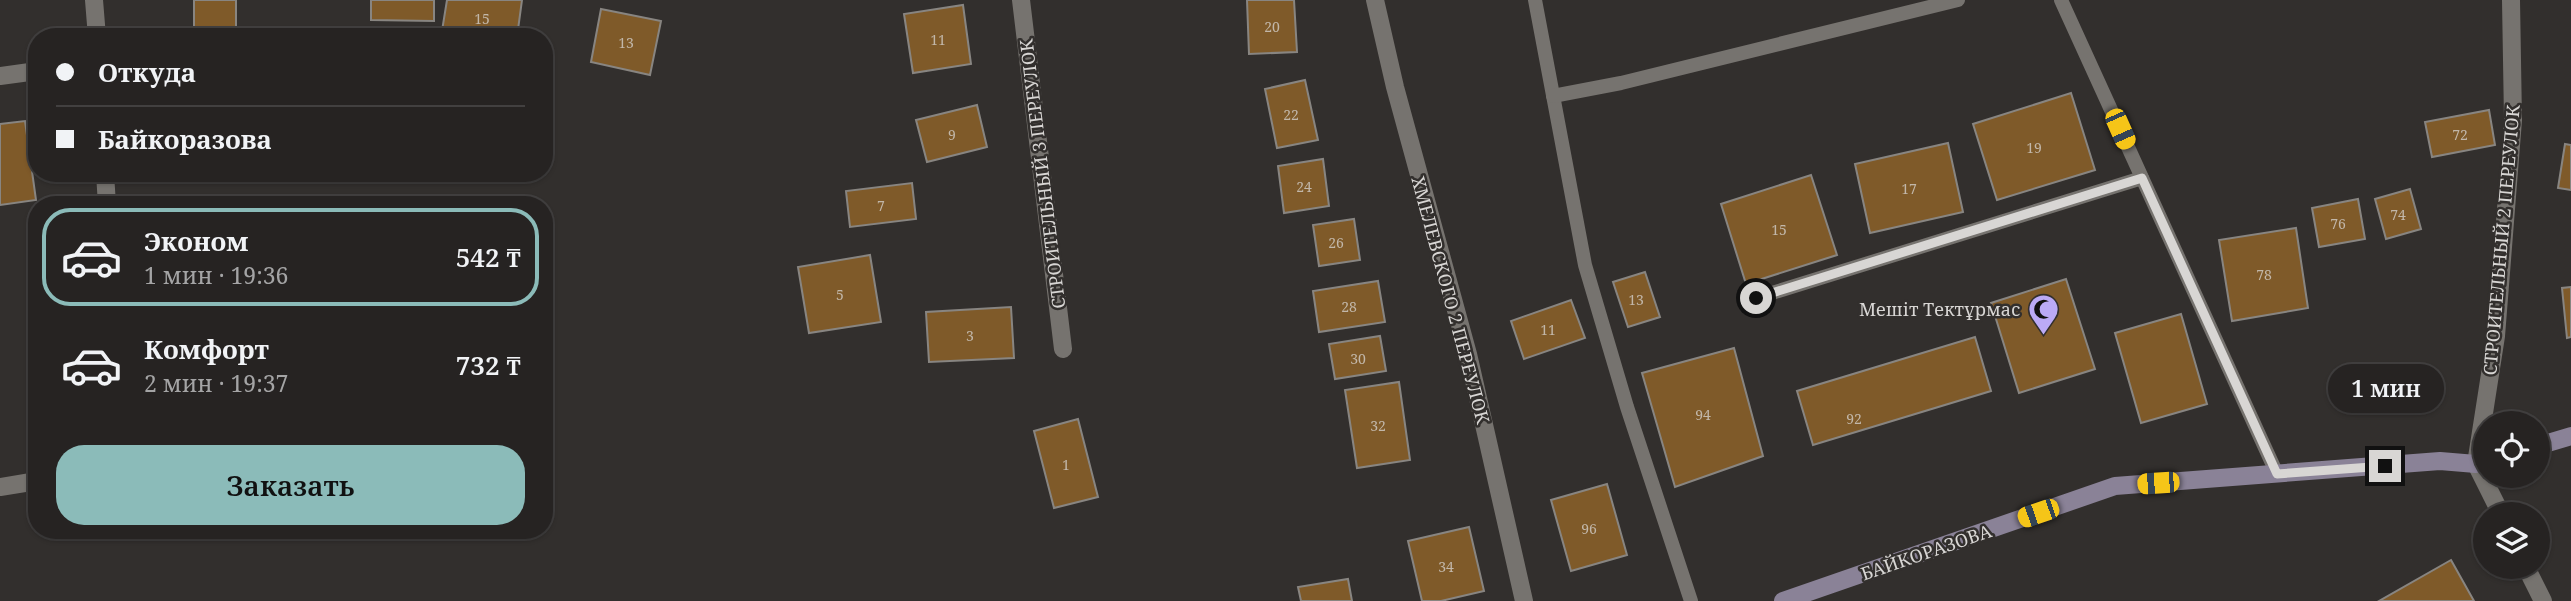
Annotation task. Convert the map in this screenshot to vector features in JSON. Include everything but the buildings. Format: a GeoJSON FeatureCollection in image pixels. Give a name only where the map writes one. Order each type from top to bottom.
{"type":"FeatureCollection","features":[{"type":"Feature","properties":{"kind":"street"},"geometry":{"type":"LineString","coordinates":[[94,0],[96,28]]}},
{"type":"Feature","properties":{"kind":"street","name":"СТРОИТЕЛЬНЫЙ 3 ПЕРЕУЛОК"},"geometry":{"type":"LineString","coordinates":[[1021,0],[1063,349]]}},
{"type":"Feature","properties":{"kind":"street","name":"ХМЕЛЕВСКОГО 2 ПЕРЕУЛОК"},"geometry":{"type":"LineString","coordinates":[[1375,0],[1399,100],[1468,354],[1524,601]]}},
{"type":"Feature","properties":{"kind":"street","name":"СТРОИТЕЛЬНЫЙ 2 ПЕРЕУЛОК"},"geometry":{"type":"LineString","coordinates":[[2486,411],[2496,336],[2513,120],[2511,0]]}},
{"type":"Feature","properties":{"kind":"street"},"geometry":{"type":"LineString","coordinates":[[0,76],[28,73]]}},
{"type":"Feature","properties":{"kind":"street"},"geometry":{"type":"LineString","coordinates":[[2550,442],[2571,436]]}},
{"type":"Feature","properties":{"kind":"street","name":"БАЙКОРАЗОВА"},"geometry":{"type":"LineString","coordinates":[[1783,601],[2115,486],[2440,461],[2473,462]]}},
{"type":"Feature","properties":{"kind":"street"},"geometry":{"type":"LineString","coordinates":[[0,487],[28,482]]}},
{"type":"Feature","properties":{"kind":"street"},"geometry":{"type":"LineString","coordinates":[[2532,579],[2543,601]]}},
{"type":"Feature","properties":{"kind":"lane"},"geometry":{"type":"LineString","coordinates":[[1535,0],[1585,265],[1627,407],[1690,601]]}},
{"type":"Feature","properties":{"kind":"lane"},"geometry":{"type":"LineString","coordinates":[[1553,96],[1621,83],[1958,0]]}},
{"type":"Feature","properties":{"kind":"lane"},"geometry":{"type":"LineString","coordinates":[[2061,0],[2277,474]]}},
{"type":"Feature","properties":{"kind":"lane"},"geometry":{"type":"LineString","coordinates":[[1756,298],[2142,178]]}},
{"type":"Feature","properties":{"kind":"place","name":"Мешіт Тектұрмас"},"geometry":{"type":"Point","coordinates":[2043,336]}},
{"type":"Feature","properties":{"kind":"route"},"geometry":{"type":"LineString","coordinates":[[1756,298],[2142,178],[2277,474],[2385,466]]}}]}
